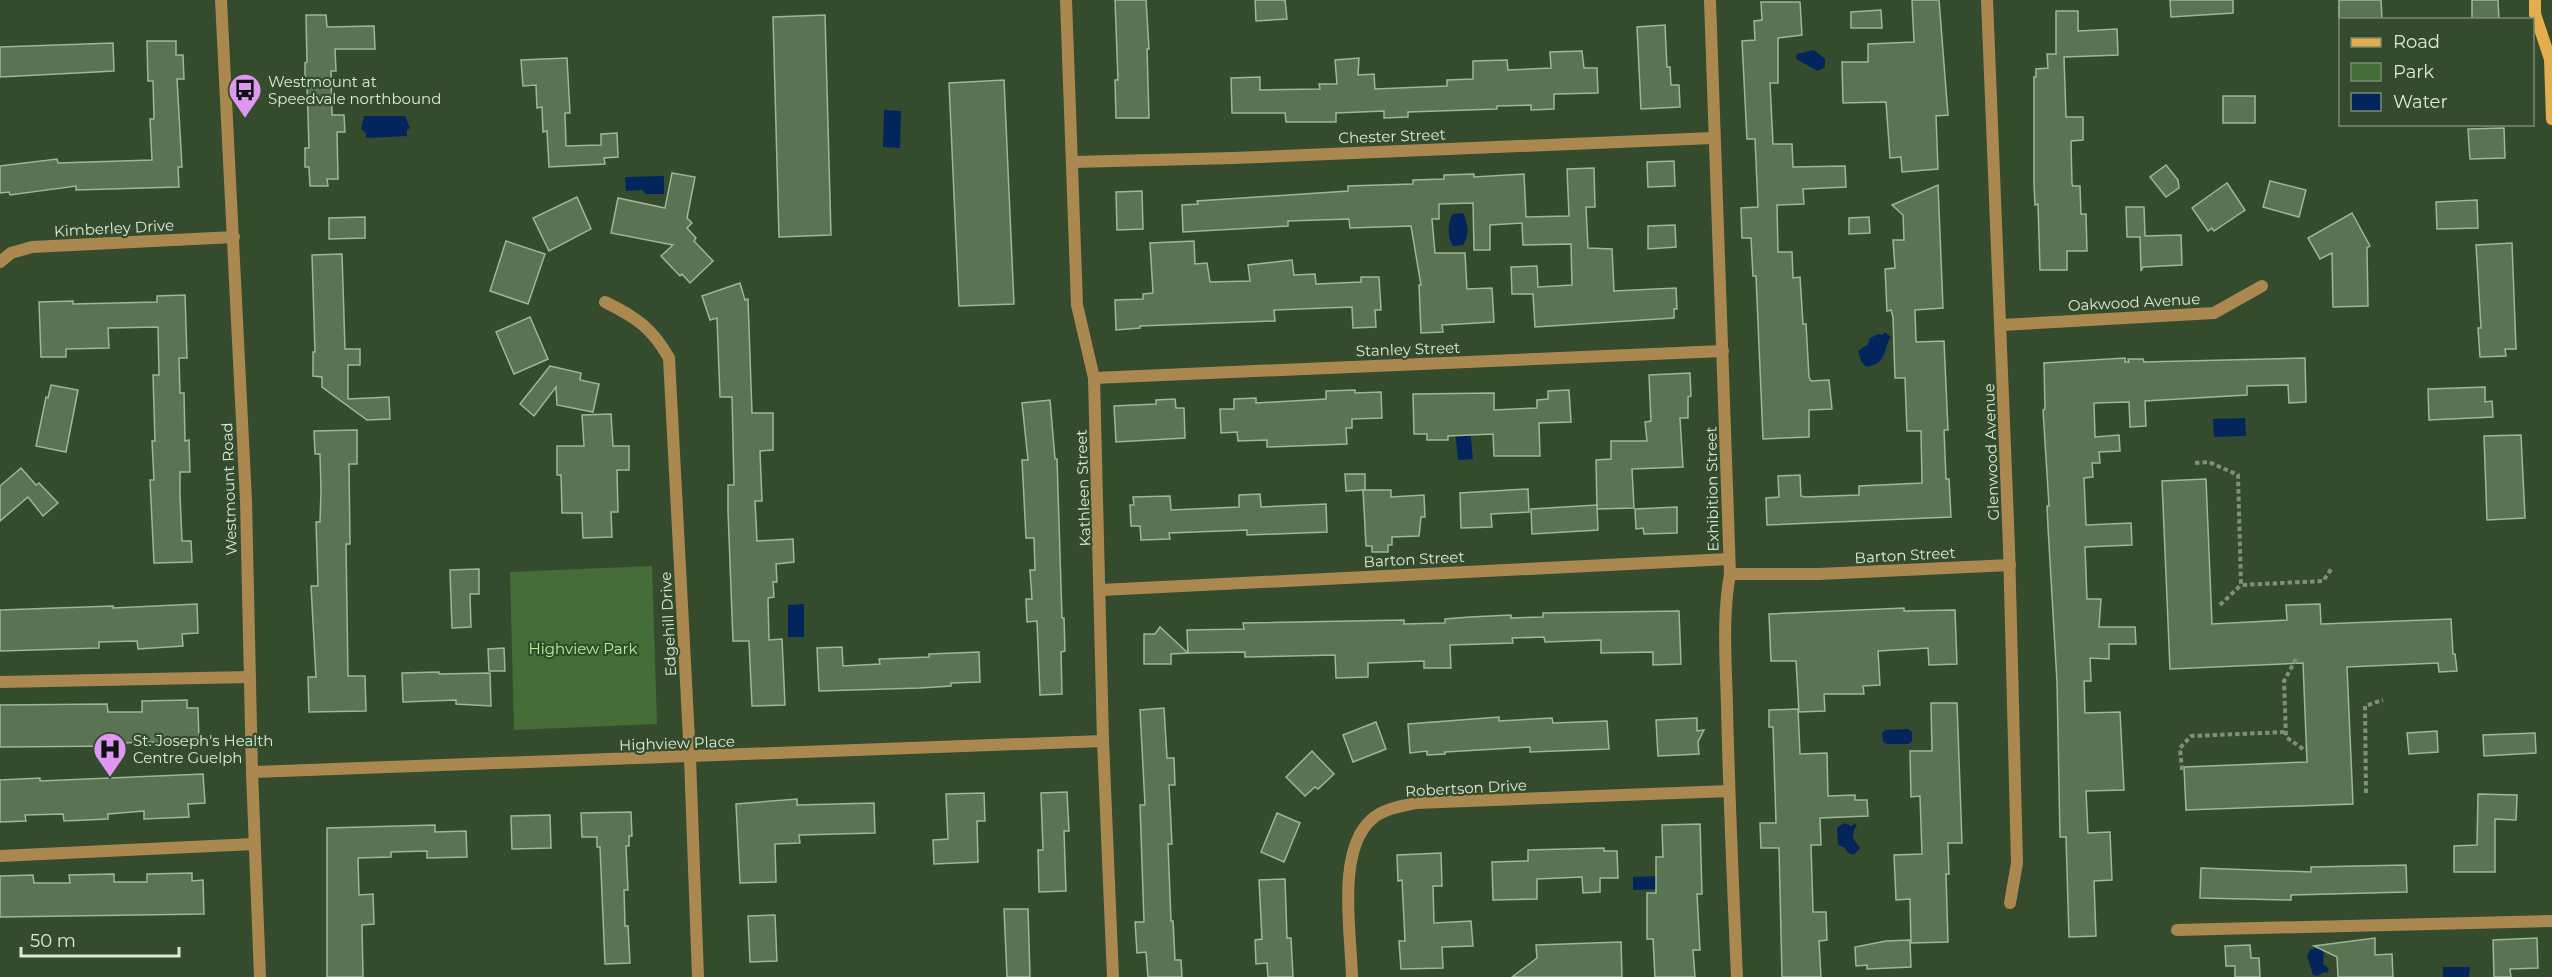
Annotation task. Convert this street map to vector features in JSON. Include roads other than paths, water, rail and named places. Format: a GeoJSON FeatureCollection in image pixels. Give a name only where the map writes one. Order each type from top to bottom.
{"type":"FeatureCollection","features":[{"type":"Feature","properties":{"kind":"main road"},"geometry":{"type":"LineString","coordinates":[[2535,0],[2535,14],[2551,55],[2552,119]]}},
{"type":"Feature","properties":{"kind":"street","name":"Westmount Road"},"geometry":{"type":"LineString","coordinates":[[221,0],[246,501],[254,844],[260,977]]}},
{"type":"Feature","properties":{"kind":"street","name":"Kathleen Street"},"geometry":{"type":"LineString","coordinates":[[1066,0],[1077,305],[1094,378],[1103,741],[1113,977]]}},
{"type":"Feature","properties":{"kind":"street","name":"Exhibition Street"},"geometry":{"type":"LineString","coordinates":[[1710,0],[1713,138],[1730,574],[1727,590],[1726,656],[1737,977]]}},
{"type":"Feature","properties":{"kind":"street","name":"Glenwood Avenue"},"geometry":{"type":"LineString","coordinates":[[1987,0],[2010,565],[2017,862],[2010,903]]}},
{"type":"Feature","properties":{"kind":"street","name":"Chester Street"},"geometry":{"type":"LineString","coordinates":[[1072,162],[1234,158],[1713,138]]}},
{"type":"Feature","properties":{"kind":"street","name":"Kimberley Drive"},"geometry":{"type":"LineString","coordinates":[[0,262],[11,253],[32,247],[234,237]]}},
{"type":"Feature","properties":{"kind":"street","name":"Oakwood Avenue"},"geometry":{"type":"LineString","coordinates":[[2001,325],[2214,313],[2262,286]]}},
{"type":"Feature","properties":{"kind":"street","name":"Edgehill Drive"},"geometry":{"type":"LineString","coordinates":[[605,302],[634,316],[657,337],[669,358],[690,758],[698,977]]}},
{"type":"Feature","properties":{"kind":"street","name":"Stanley Street"},"geometry":{"type":"LineString","coordinates":[[1094,378],[1723,351]]}},
{"type":"Feature","properties":{"kind":"street","name":"Barton Street"},"geometry":{"type":"LineString","coordinates":[[1101,590],[1728,559]]}},
{"type":"Feature","properties":{"kind":"street","name":"Barton Street"},"geometry":{"type":"LineString","coordinates":[[1730,574],[1819,574],[2010,565]]}},
{"type":"Feature","properties":{"kind":"street"},"geometry":{"type":"LineString","coordinates":[[0,682],[250,677]]}},
{"type":"Feature","properties":{"kind":"street","name":"Highview Place"},"geometry":{"type":"LineString","coordinates":[[252,772],[690,758],[1103,741]]}},
{"type":"Feature","properties":{"kind":"street","name":"Robertson Drive"},"geometry":{"type":"LineString","coordinates":[[1352,977],[1348,882],[1351,852],[1360,834],[1372,818],[1393,808],[1416,803],[1729,791]]}},
{"type":"Feature","properties":{"kind":"street"},"geometry":{"type":"LineString","coordinates":[[0,856],[254,844]]}},
{"type":"Feature","properties":{"kind":"street"},"geometry":{"type":"LineString","coordinates":[[2177,930],[2552,921]]}},
{"type":"Feature","properties":{"kind":"water"},"geometry":{"type":"Polygon","coordinates":[[[1814,50],[1825,59],[1825,67],[1818,71],[1796,59],[1797,54],[1814,50]]]}},
{"type":"Feature","properties":{"kind":"water"},"geometry":{"type":"Polygon","coordinates":[[[884,110],[901,111],[900,148],[883,147],[884,110]]]}},
{"type":"Feature","properties":{"kind":"water"},"geometry":{"type":"Polygon","coordinates":[[[364,116],[405,116],[410,128],[407,130],[407,136],[366,138],[366,133],[361,129],[364,116]]]}},
{"type":"Feature","properties":{"kind":"water"},"geometry":{"type":"Polygon","coordinates":[[[664,176],[664,194],[646,194],[642,190],[626,191],[625,177],[664,176]]]}},
{"type":"Feature","properties":{"kind":"water"},"geometry":{"type":"Polygon","coordinates":[[[1463,213],[1467,225],[1467,237],[1463,245],[1453,246],[1449,234],[1450,221],[1453,214],[1463,213]]]}},
{"type":"Feature","properties":{"kind":"water"},"geometry":{"type":"Polygon","coordinates":[[[1885,332],[1891,337],[1884,355],[1878,363],[1866,367],[1858,351],[1868,344],[1870,338],[1885,332]]]}},
{"type":"Feature","properties":{"kind":"water"},"geometry":{"type":"Polygon","coordinates":[[[2245,418],[2246,436],[2214,437],[2213,419],[2245,418]]]}},
{"type":"Feature","properties":{"kind":"water"},"geometry":{"type":"Polygon","coordinates":[[[1470,429],[1473,459],[1458,460],[1455,430],[1470,429]]]}},
{"type":"Feature","properties":{"kind":"water"},"geometry":{"type":"Polygon","coordinates":[[[804,604],[804,637],[788,637],[788,605],[804,604]]]}},
{"type":"Feature","properties":{"kind":"water"},"geometry":{"type":"Polygon","coordinates":[[[1908,729],[1912,732],[1912,741],[1909,744],[1886,744],[1883,741],[1882,733],[1885,730],[1908,729]]]}},
{"type":"Feature","properties":{"kind":"water"},"geometry":{"type":"Polygon","coordinates":[[[1844,823],[1852,826],[1854,823],[1857,826],[1854,829],[1853,838],[1860,848],[1854,855],[1838,845],[1837,828],[1844,823]]]}},
{"type":"Feature","properties":{"kind":"water"},"geometry":{"type":"Polygon","coordinates":[[[1659,876],[1660,889],[1633,890],[1633,877],[1659,876]]]}},
{"type":"Feature","properties":{"kind":"water"},"geometry":{"type":"Polygon","coordinates":[[[2319,946],[2324,952],[2323,964],[2329,969],[2327,973],[2324,972],[2318,976],[2313,975],[2307,956],[2310,950],[2319,946]]]}},
{"type":"Feature","properties":{"kind":"water"},"geometry":{"type":"Polygon","coordinates":[[[2443,967],[2470,967],[2469,977],[2443,977],[2443,967]]]}},
{"type":"Feature","properties":{"kind":"place","name":"Westmount at Speedvale northbound"},"geometry":{"type":"Point","coordinates":[245,119]}},
{"type":"Feature","properties":{"kind":"place","name":"St. Joseph's Health Centre Guelph"},"geometry":{"type":"Point","coordinates":[110,778]}},
{"type":"Feature","properties":{"kind":"park label","name":"Highview Park"},"geometry":{"type":"Point","coordinates":[583,648]}}]}
